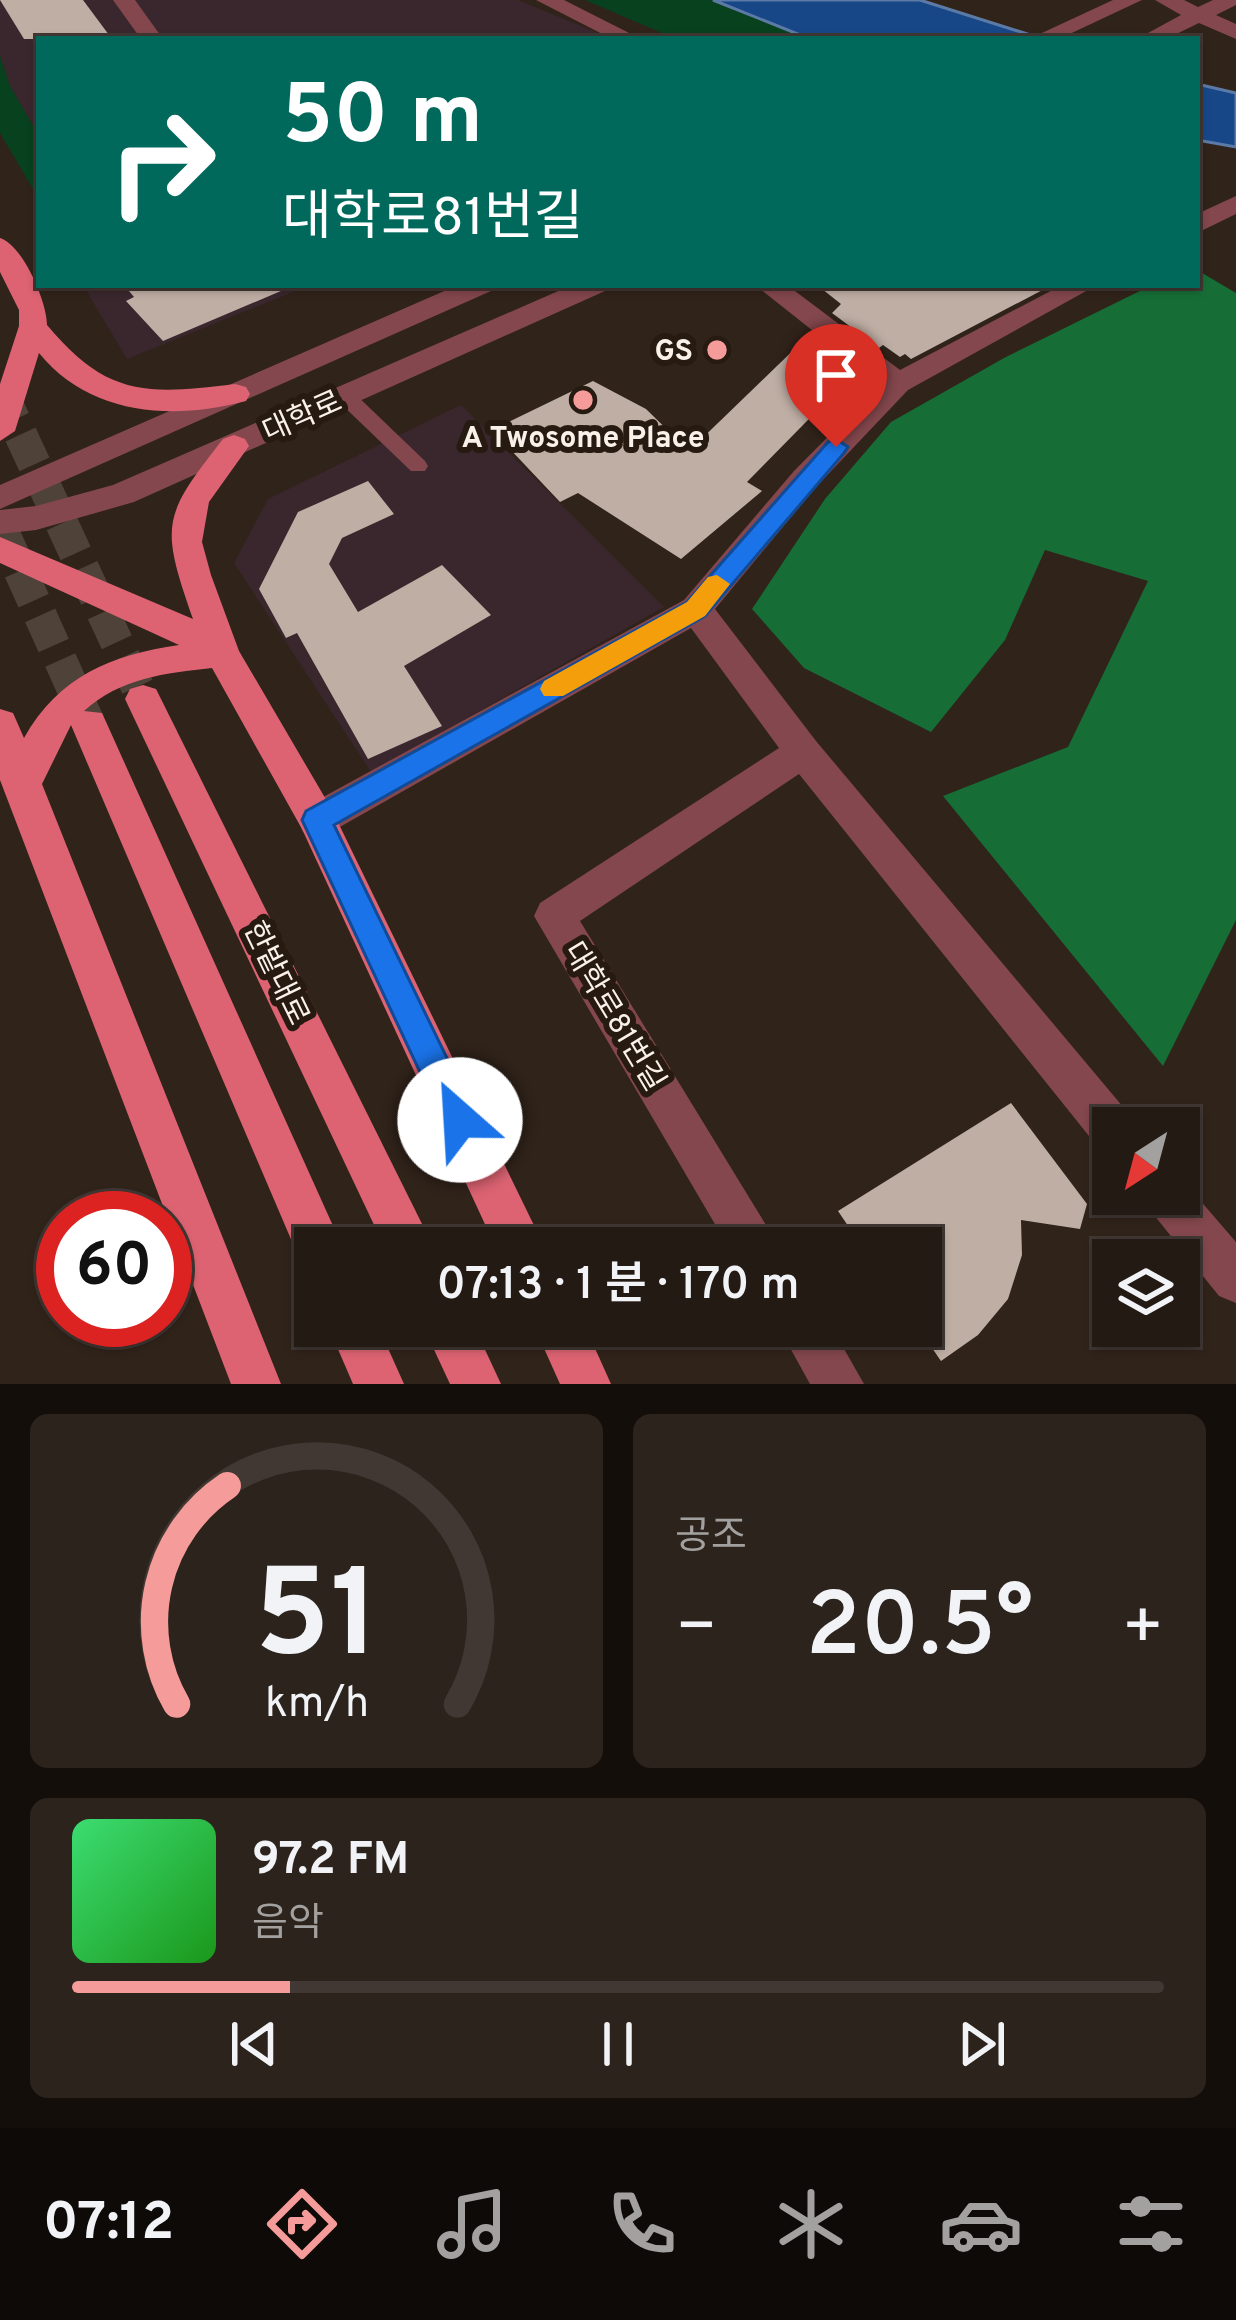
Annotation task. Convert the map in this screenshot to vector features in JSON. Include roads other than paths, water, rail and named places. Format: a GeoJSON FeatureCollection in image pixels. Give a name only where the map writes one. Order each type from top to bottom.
{"type":"FeatureCollection","features":[{"type":"Feature","properties":{"kind":"main road"},"geometry":{"type":"LineString","coordinates":[[0,246],[57,358],[95,391],[171,403],[235,394]]}},
{"type":"Feature","properties":{"kind":"main road"},"geometry":{"type":"LineString","coordinates":[[0,335],[33,318]]}},
{"type":"Feature","properties":{"kind":"main road"},"geometry":{"type":"LineString","coordinates":[[0,431],[33,318]]}},
{"type":"Feature","properties":{"kind":"main road"},"geometry":{"type":"LineString","coordinates":[[233,446],[193,500],[186,542],[222,653],[316,820],[511,1227]]}},
{"type":"Feature","properties":{"kind":"main road"},"geometry":{"type":"LineString","coordinates":[[0,548],[171,622],[222,653]]}},
{"type":"Feature","properties":{"kind":"main road"},"geometry":{"type":"LineString","coordinates":[[12,774],[56,713],[99,676],[146,661],[222,653]]}},
{"type":"Feature","properties":{"kind":"main road","name":"한밭대로"},"geometry":{"type":"LineString","coordinates":[[143,698],[400,1227]]}},
{"type":"Feature","properties":{"kind":"main road"},"geometry":{"type":"LineString","coordinates":[[0,724],[12,774],[256,1384]]}},
{"type":"Feature","properties":{"kind":"main road"},"geometry":{"type":"LineString","coordinates":[[89,724],[310,1227]]}},
{"type":"Feature","properties":{"kind":"main road"},"geometry":{"type":"LineString","coordinates":[[362,1347],[379,1384]]}},
{"type":"Feature","properties":{"kind":"main road"},"geometry":{"type":"LineString","coordinates":[[458,1347],[476,1384]]}},
{"type":"Feature","properties":{"kind":"main road"},"geometry":{"type":"LineString","coordinates":[[569,1347],[586,1384]]}},
{"type":"Feature","properties":{"kind":"street"},"geometry":{"type":"LineString","coordinates":[[124,0],[150,36]]}},
{"type":"Feature","properties":{"kind":"street"},"geometry":{"type":"LineString","coordinates":[[547,0],[624,36]]}},
{"type":"Feature","properties":{"kind":"street"},"geometry":{"type":"LineString","coordinates":[[1047,36],[1131,0]]}},
{"type":"Feature","properties":{"kind":"street"},"geometry":{"type":"LineString","coordinates":[[1166,0],[1236,32]]}},
{"type":"Feature","properties":{"kind":"street"},"geometry":{"type":"LineString","coordinates":[[1154,36],[1230,0]]}},
{"type":"Feature","properties":{"kind":"street"},"geometry":{"type":"LineString","coordinates":[[1200,196],[1236,202]]}},
{"type":"Feature","properties":{"kind":"street"},"geometry":{"type":"LineString","coordinates":[[1200,223],[1236,202]]}},
{"type":"Feature","properties":{"kind":"street","name":"대학로"},"geometry":{"type":"LineString","coordinates":[[0,498],[474,288]]}},
{"type":"Feature","properties":{"kind":"street","name":"대학로"},"geometry":{"type":"LineString","coordinates":[[0,522],[36,518],[123,494],[589,288]]}},
{"type":"Feature","properties":{"kind":"street"},"geometry":{"type":"LineString","coordinates":[[773,288],[898,383]]}},
{"type":"Feature","properties":{"kind":"street"},"geometry":{"type":"LineString","coordinates":[[316,820],[696,609],[805,479],[898,383],[1077,288]]}},
{"type":"Feature","properties":{"kind":"street"},"geometry":{"type":"LineString","coordinates":[[696,609],[803,752],[1094,1107]]}},
{"type":"Feature","properties":{"kind":"street","name":"대학로81번길"},"geometry":{"type":"LineString","coordinates":[[743,1227],[554,916],[803,752]]}},
{"type":"Feature","properties":{"kind":"street"},"geometry":{"type":"LineString","coordinates":[[1183,1215],[1236,1280]]}},
{"type":"Feature","properties":{"kind":"street"},"geometry":{"type":"LineString","coordinates":[[816,1347],[839,1384]]}},
{"type":"Feature","properties":{"kind":"lane"},"geometry":{"type":"LineString","coordinates":[[345,396],[418,466]]}},
{"type":"Feature","properties":{"kind":"water"},"geometry":{"type":"Polygon","coordinates":[[[713,0],[920,0],[1034,36],[803,36],[713,0]]]}},
{"type":"Feature","properties":{"kind":"water"},"geometry":{"type":"Polygon","coordinates":[[[1200,85],[1236,93],[1236,147],[1200,141],[1200,85]]]}},
{"type":"Feature","properties":{"kind":"tunnel"},"geometry":{"type":"LineString","coordinates":[[0,390],[143,699]]}},
{"type":"Feature","properties":{"kind":"tunnel"},"geometry":{"type":"LineString","coordinates":[[0,526],[89,724]]}},
{"type":"Feature","properties":{"kind":"place","name":"GS"},"geometry":{"type":"Point","coordinates":[717,350]}},
{"type":"Feature","properties":{"kind":"place","name":"A Twosome Place"},"geometry":{"type":"Point","coordinates":[583,400]}}]}
